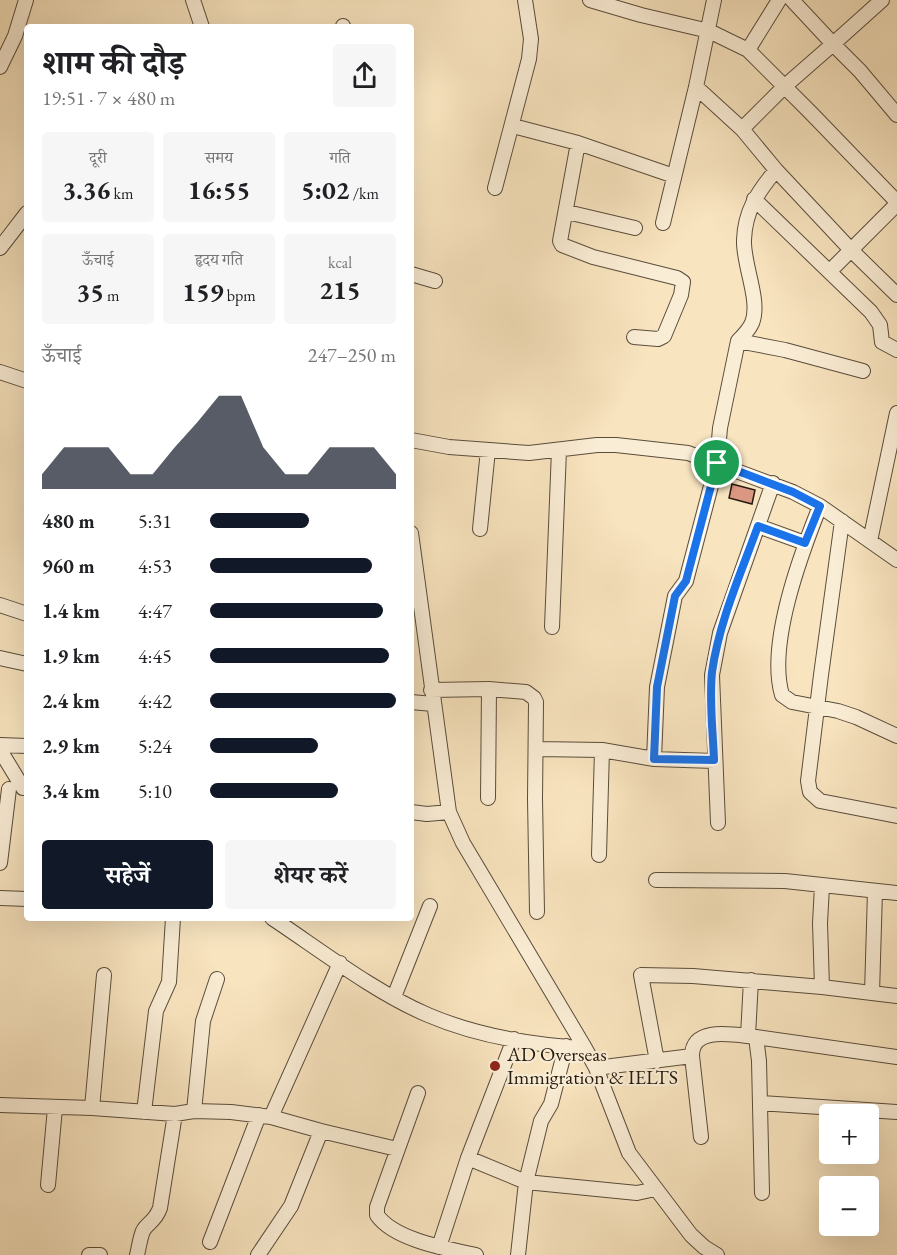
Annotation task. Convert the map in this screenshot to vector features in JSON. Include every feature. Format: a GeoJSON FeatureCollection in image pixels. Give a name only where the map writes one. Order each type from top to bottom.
{"type":"FeatureCollection","features":[{"type":"Feature","properties":{"kind":"street"},"geometry":{"type":"LineString","coordinates":[[0,68],[15,36],[26,0]]}},
{"type":"Feature","properties":{"kind":"street"},"geometry":{"type":"LineString","coordinates":[[193,0],[201,24]]}},
{"type":"Feature","properties":{"kind":"street"},"geometry":{"type":"LineString","coordinates":[[495,188],[529,59],[531,39],[525,0]]}},
{"type":"Feature","properties":{"kind":"street"},"geometry":{"type":"LineString","coordinates":[[590,0],[709,31],[748,50],[897,203],[830,271]]}},
{"type":"Feature","properties":{"kind":"street"},"geometry":{"type":"LineString","coordinates":[[663,223],[709,31],[714,0]]}},
{"type":"Feature","properties":{"kind":"street"},"geometry":{"type":"LineString","coordinates":[[748,50],[779,0]]}},
{"type":"Feature","properties":{"kind":"street"},"geometry":{"type":"LineString","coordinates":[[792,0],[860,71],[897,115]]}},
{"type":"Feature","properties":{"kind":"street"},"geometry":{"type":"LineString","coordinates":[[742,129],[784,86],[882,0]]}},
{"type":"Feature","properties":{"kind":"street"},"geometry":{"type":"LineString","coordinates":[[696,87],[742,129],[776,170],[897,295]]}},
{"type":"Feature","properties":{"kind":"street"},"geometry":{"type":"LineString","coordinates":[[513,126],[578,143],[674,176]]}},
{"type":"Feature","properties":{"kind":"street"},"geometry":{"type":"LineString","coordinates":[[578,143],[560,241],[565,248],[677,278],[683,282],[681,295],[664,336],[658,339],[634,336]]}},
{"type":"Feature","properties":{"kind":"street"},"geometry":{"type":"LineString","coordinates":[[654,759],[657,687],[675,596],[686,581],[717,463],[720,428],[738,341],[752,323],[755,311],[744,242],[745,228],[754,199],[776,170]]}},
{"type":"Feature","properties":{"kind":"street"},"geometry":{"type":"LineString","coordinates":[[754,199],[830,271],[878,321],[882,342],[897,350]]}},
{"type":"Feature","properties":{"kind":"street"},"geometry":{"type":"LineString","coordinates":[[567,212],[635,228]]}},
{"type":"Feature","properties":{"kind":"street"},"geometry":{"type":"LineString","coordinates":[[0,248],[24,217]]}},
{"type":"Feature","properties":{"kind":"street"},"geometry":{"type":"LineString","coordinates":[[414,275],[435,281]]}},
{"type":"Feature","properties":{"kind":"street"},"geometry":{"type":"LineString","coordinates":[[738,341],[785,350],[863,371]]}},
{"type":"Feature","properties":{"kind":"street"},"geometry":{"type":"LineString","coordinates":[[0,372],[24,380]]}},
{"type":"Feature","properties":{"kind":"street"},"geometry":{"type":"LineString","coordinates":[[870,541],[897,413]]}},
{"type":"Feature","properties":{"kind":"street"},"geometry":{"type":"LineString","coordinates":[[414,441],[426,444],[529,453],[616,445],[688,453],[772,483],[820,506],[897,560]]}},
{"type":"Feature","properties":{"kind":"street"},"geometry":{"type":"LineString","coordinates":[[480,530],[488,450]]}},
{"type":"Feature","properties":{"kind":"street"},"geometry":{"type":"LineString","coordinates":[[552,627],[559,450]]}},
{"type":"Feature","properties":{"kind":"street"},"geometry":{"type":"LineString","coordinates":[[718,823],[712,675],[720,633],[772,483]]}},
{"type":"Feature","properties":{"kind":"street"},"geometry":{"type":"LineString","coordinates":[[820,506],[805,543],[786,606],[780,662],[781,691],[786,699],[856,717],[897,736]]}},
{"type":"Feature","properties":{"kind":"street"},"geometry":{"type":"LineString","coordinates":[[842,521],[808,781],[810,792],[820,801],[897,816]]}},
{"type":"Feature","properties":{"kind":"street"},"geometry":{"type":"LineString","coordinates":[[758,526],[805,543]]}},
{"type":"Feature","properties":{"kind":"street"},"geometry":{"type":"LineString","coordinates":[[414,556],[449,812],[464,843],[596,1068],[629,1153],[691,1235],[717,1255]]}},
{"type":"Feature","properties":{"kind":"street"},"geometry":{"type":"LineString","coordinates":[[0,605],[24,613]]}},
{"type":"Feature","properties":{"kind":"street"},"geometry":{"type":"LineString","coordinates":[[0,658],[24,663]]}},
{"type":"Feature","properties":{"kind":"street"},"geometry":{"type":"LineString","coordinates":[[488,798],[489,689]]}},
{"type":"Feature","properties":{"kind":"street"},"geometry":{"type":"LineString","coordinates":[[414,701],[489,689],[526,692],[534,698],[537,707],[534,799],[537,912]]}},
{"type":"Feature","properties":{"kind":"street"},"geometry":{"type":"LineString","coordinates":[[0,745],[24,746]]}},
{"type":"Feature","properties":{"kind":"street"},"geometry":{"type":"LineString","coordinates":[[537,749],[602,750],[654,759],[714,760]]}},
{"type":"Feature","properties":{"kind":"street"},"geometry":{"type":"LineString","coordinates":[[0,750],[15,789],[0,863]]}},
{"type":"Feature","properties":{"kind":"street"},"geometry":{"type":"LineString","coordinates":[[599,855],[602,750]]}},
{"type":"Feature","properties":{"kind":"street"},"geometry":{"type":"LineString","coordinates":[[414,812],[449,812]]}},
{"type":"Feature","properties":{"kind":"street"},"geometry":{"type":"LineString","coordinates":[[656,880],[784,881],[897,893]]}},
{"type":"Feature","properties":{"kind":"street"},"geometry":{"type":"LineString","coordinates":[[822,886],[820,923],[822,987]]}},
{"type":"Feature","properties":{"kind":"street"},"geometry":{"type":"LineString","coordinates":[[872,993],[875,891]]}},
{"type":"Feature","properties":{"kind":"street"},"geometry":{"type":"LineString","coordinates":[[0,898],[24,899]]}},
{"type":"Feature","properties":{"kind":"street"},"geometry":{"type":"LineString","coordinates":[[394,997],[430,906]]}},
{"type":"Feature","properties":{"kind":"street"},"geometry":{"type":"LineString","coordinates":[[144,1112],[156,1011],[169,982],[173,921]]}},
{"type":"Feature","properties":{"kind":"street"},"geometry":{"type":"LineString","coordinates":[[279,921],[340,963],[426,1015],[458,1027],[514,1039],[585,1048]]}},
{"type":"Feature","properties":{"kind":"street"},"geometry":{"type":"LineString","coordinates":[[210,1242],[265,1116],[340,963]]}},
{"type":"Feature","properties":{"kind":"street"},"geometry":{"type":"LineString","coordinates":[[657,1061],[641,975],[669,974],[751,980],[897,996]]}},
{"type":"Feature","properties":{"kind":"street"},"geometry":{"type":"LineString","coordinates":[[92,1108],[104,975]]}},
{"type":"Feature","properties":{"kind":"street"},"geometry":{"type":"LineString","coordinates":[[194,1111],[203,1021],[217,979]]}},
{"type":"Feature","properties":{"kind":"street"},"geometry":{"type":"LineString","coordinates":[[751,980],[752,1036],[760,1103],[762,1193]]}},
{"type":"Feature","properties":{"kind":"street"},"geometry":{"type":"LineString","coordinates":[[701,1137],[692,1056],[694,1042],[701,1037],[715,1034],[752,1036],[897,1057]]}},
{"type":"Feature","properties":{"kind":"street"},"geometry":{"type":"LineString","coordinates":[[439,1246],[468,1158],[514,1039]]}},
{"type":"Feature","properties":{"kind":"street"},"geometry":{"type":"LineString","coordinates":[[518,1255],[526,1182],[541,1120],[551,1104],[566,1047]]}},
{"type":"Feature","properties":{"kind":"street"},"geometry":{"type":"LineString","coordinates":[[596,1068],[692,1056]]}},
{"type":"Feature","properties":{"kind":"street"},"geometry":{"type":"LineString","coordinates":[[418,1093],[377,1207],[377,1215],[387,1226],[397,1232],[476,1255]]}},
{"type":"Feature","properties":{"kind":"street"},"geometry":{"type":"LineString","coordinates":[[760,1103],[897,1112]]}},
{"type":"Feature","properties":{"kind":"street"},"geometry":{"type":"LineString","coordinates":[[0,1105],[175,1114],[194,1111],[265,1116],[397,1149]]}},
{"type":"Feature","properties":{"kind":"street"},"geometry":{"type":"LineString","coordinates":[[48,1185],[54,1108]]}},
{"type":"Feature","properties":{"kind":"street"},"geometry":{"type":"LineString","coordinates":[[137,1255],[142,1233],[155,1220],[160,1209],[175,1114]]}},
{"type":"Feature","properties":{"kind":"street"},"geometry":{"type":"LineString","coordinates":[[258,1255],[291,1206],[321,1131]]}},
{"type":"Feature","properties":{"kind":"street"},"geometry":{"type":"LineString","coordinates":[[468,1158],[526,1182],[637,1193],[655,1189]]}},
{"type":"Feature","properties":{"kind":"street"},"geometry":{"type":"LineString","coordinates":[[89,1255],[100,1255]]}},
{"type":"Feature","properties":{"kind":"building"},"geometry":{"type":"Polygon","coordinates":[[[732,484],[755,490],[752,504],[729,498],[732,484]]]}},
{"type":"Feature","properties":{"kind":"place","name":"AD Overseas Immigration & IELTS"},"geometry":{"type":"Point","coordinates":[495,1066]}},
{"type":"Feature","properties":{"kind":"route"},"geometry":{"type":"LineString","coordinates":[[717,463],[772,483],[820,506],[805,543],[758,526],[720,633],[716,652],[712,675],[714,760],[654,759],[657,687],[675,596],[686,581],[717,463]]}}]}
